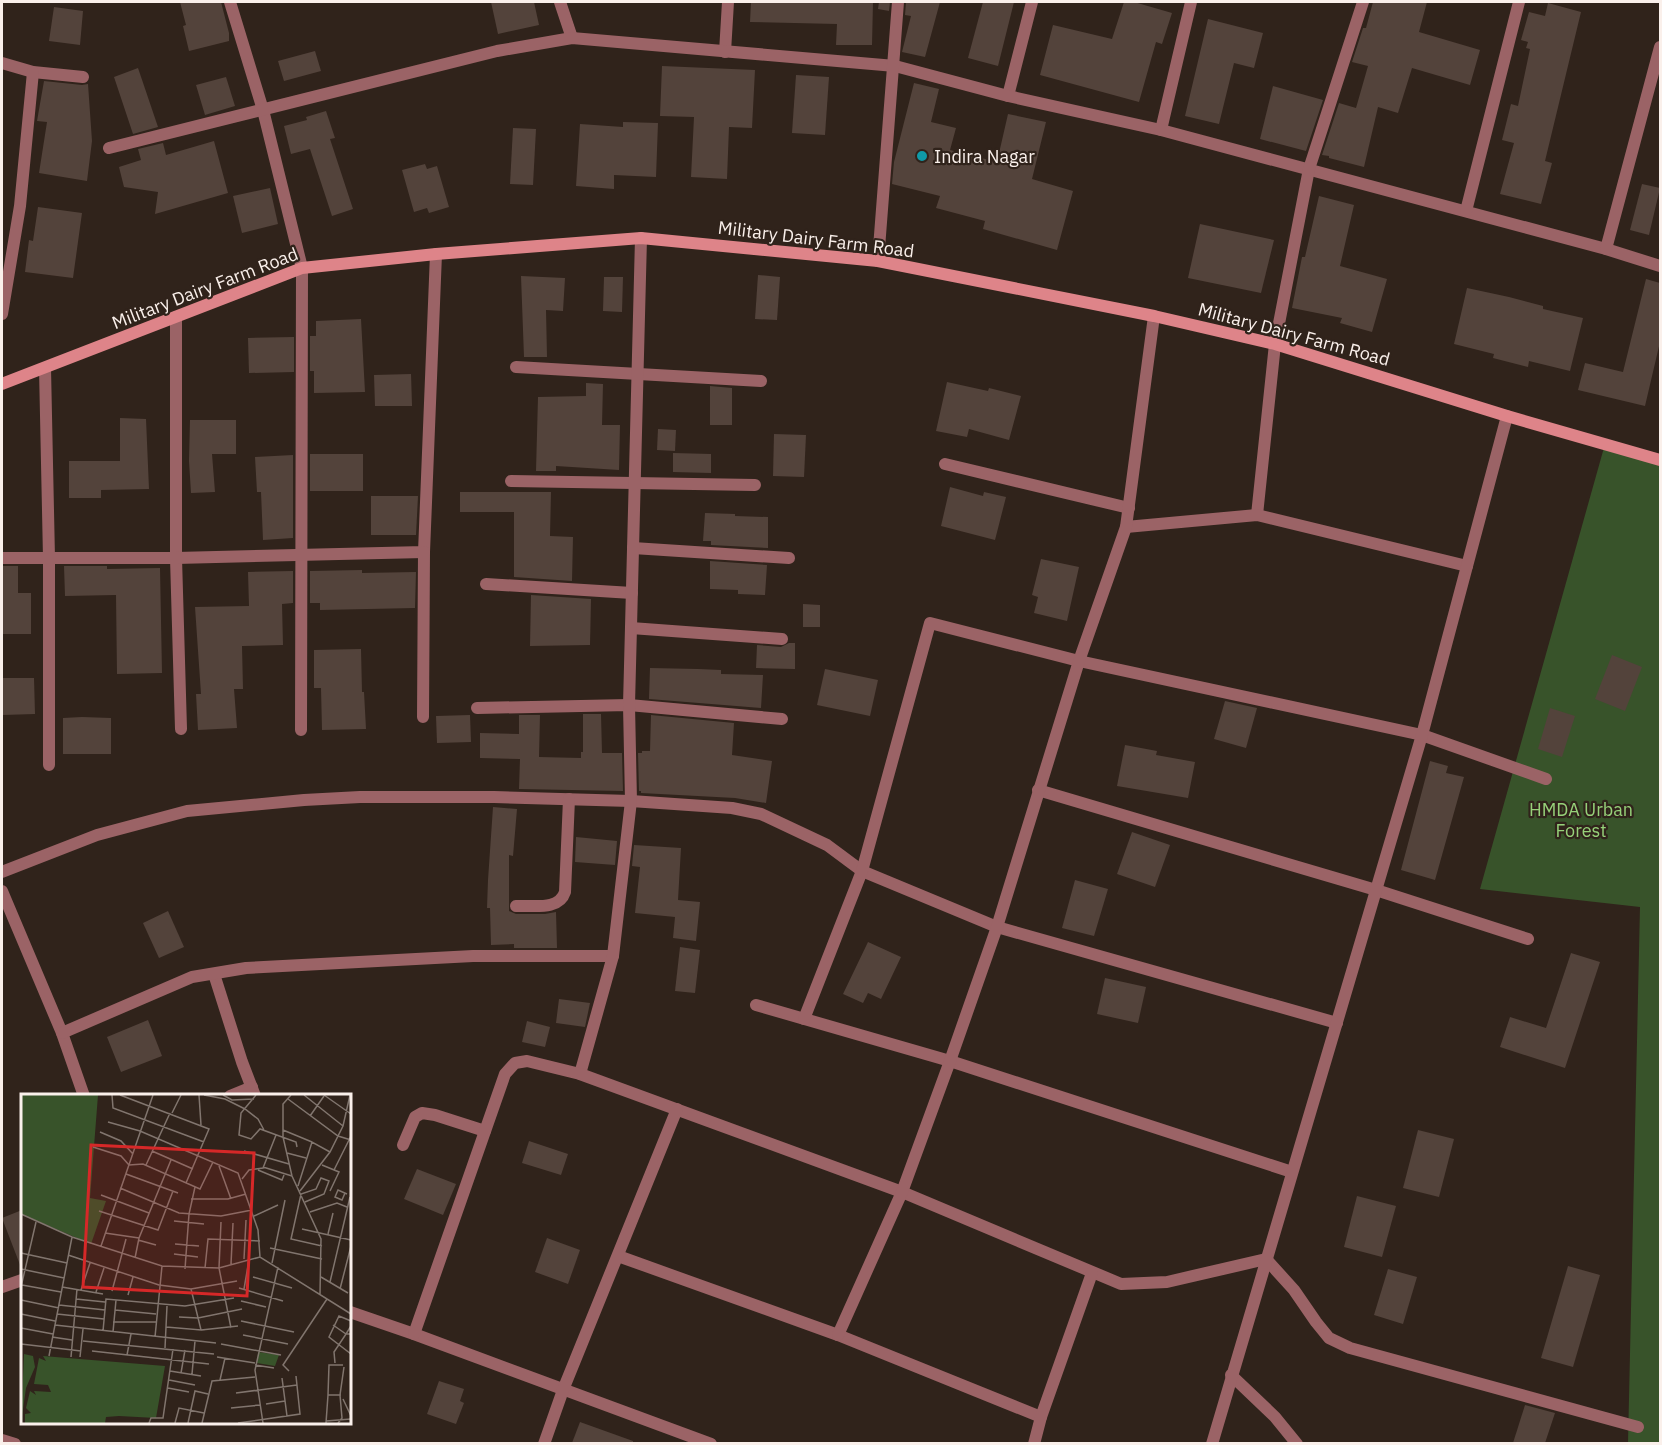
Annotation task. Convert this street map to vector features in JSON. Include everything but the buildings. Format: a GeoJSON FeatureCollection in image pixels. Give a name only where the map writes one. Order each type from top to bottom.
{"type":"FeatureCollection","features":[{"type":"Feature","properties":{"kind":"main road","name":"Military Dairy Farm Road"},"geometry":{"type":"LineString","coordinates":[[2,384],[302,268],[436,254],[641,238],[878,261],[1154,316],[1275,344],[1660,460]]}},
{"type":"Feature","properties":{"kind":"street"},"geometry":{"type":"LineString","coordinates":[[230,2],[263,110],[302,268],[301,730]]}},
{"type":"Feature","properties":{"kind":"street"},"geometry":{"type":"LineString","coordinates":[[560,2],[572,38]]}},
{"type":"Feature","properties":{"kind":"street"},"geometry":{"type":"LineString","coordinates":[[725,52],[728,2]]}},
{"type":"Feature","properties":{"kind":"street"},"geometry":{"type":"LineString","coordinates":[[878,261],[895,66],[898,2]]}},
{"type":"Feature","properties":{"kind":"street"},"geometry":{"type":"LineString","coordinates":[[1008,96],[1032,2]]}},
{"type":"Feature","properties":{"kind":"street"},"geometry":{"type":"LineString","coordinates":[[1161,130],[1191,2]]}},
{"type":"Feature","properties":{"kind":"street"},"geometry":{"type":"LineString","coordinates":[[1257,515],[1275,344],[1308,169],[1363,2]]}},
{"type":"Feature","properties":{"kind":"street"},"geometry":{"type":"LineString","coordinates":[[1466,211],[1519,2]]}},
{"type":"Feature","properties":{"kind":"street"},"geometry":{"type":"LineString","coordinates":[[109,148],[497,51],[572,38],[895,66],[1008,96],[1161,130],[1606,249],[1660,266]]}},
{"type":"Feature","properties":{"kind":"street"},"geometry":{"type":"LineString","coordinates":[[1606,249],[1660,47]]}},
{"type":"Feature","properties":{"kind":"street"},"geometry":{"type":"LineString","coordinates":[[2,63],[33,72],[83,77]]}},
{"type":"Feature","properties":{"kind":"street"},"geometry":{"type":"LineString","coordinates":[[2,314],[20,206],[33,72]]}},
{"type":"Feature","properties":{"kind":"street"},"geometry":{"type":"LineString","coordinates":[[580,1074],[613,956],[632,801],[629,705],[641,238]]}},
{"type":"Feature","properties":{"kind":"street"},"geometry":{"type":"LineString","coordinates":[[423,717],[424,552],[436,254]]}},
{"type":"Feature","properties":{"kind":"street"},"geometry":{"type":"LineString","coordinates":[[838,1335],[902,1192],[950,1061],[997,927],[1079,661],[1126,528],[1154,316]]}},
{"type":"Feature","properties":{"kind":"street"},"geometry":{"type":"LineString","coordinates":[[176,317],[176,558],[181,729]]}},
{"type":"Feature","properties":{"kind":"street"},"geometry":{"type":"LineString","coordinates":[[516,367],[761,381]]}},
{"type":"Feature","properties":{"kind":"street"},"geometry":{"type":"LineString","coordinates":[[45,368],[50,558],[49,765]]}},
{"type":"Feature","properties":{"kind":"street"},"geometry":{"type":"LineString","coordinates":[[1212,1443],[1422,735],[1508,416]]}},
{"type":"Feature","properties":{"kind":"street"},"geometry":{"type":"LineString","coordinates":[[945,464],[1129,508]]}},
{"type":"Feature","properties":{"kind":"street"},"geometry":{"type":"LineString","coordinates":[[511,481],[755,485]]}},
{"type":"Feature","properties":{"kind":"street"},"geometry":{"type":"LineString","coordinates":[[1126,528],[1257,515],[1467,566]]}},
{"type":"Feature","properties":{"kind":"street"},"geometry":{"type":"LineString","coordinates":[[633,548],[789,558]]}},
{"type":"Feature","properties":{"kind":"street"},"geometry":{"type":"LineString","coordinates":[[2,558],[302,557],[424,552]]}},
{"type":"Feature","properties":{"kind":"street"},"geometry":{"type":"LineString","coordinates":[[486,584],[632,593]]}},
{"type":"Feature","properties":{"kind":"street"},"geometry":{"type":"LineString","coordinates":[[804,1019],[862,871],[930,623],[1079,661],[1422,735],[1546,779]]}},
{"type":"Feature","properties":{"kind":"street"},"geometry":{"type":"LineString","coordinates":[[631,628],[782,639]]}},
{"type":"Feature","properties":{"kind":"street"},"geometry":{"type":"LineString","coordinates":[[477,708],[629,705],[782,719]]}},
{"type":"Feature","properties":{"kind":"street"},"geometry":{"type":"LineString","coordinates":[[1038,790],[1376,890],[1528,939]]}},
{"type":"Feature","properties":{"kind":"street"},"geometry":{"type":"LineString","coordinates":[[2,872],[97,835],[187,811],[360,797],[569,799],[732,808],[760,814],[827,845],[862,871],[997,927],[1337,1023]]}},
{"type":"Feature","properties":{"kind":"street"},"geometry":{"type":"LineString","coordinates":[[516,906],[555,905],[562,900],[565,892],[569,799]]}},
{"type":"Feature","properties":{"kind":"street"},"geometry":{"type":"LineString","coordinates":[[2,891],[62,1033],[84,1094]]}},
{"type":"Feature","properties":{"kind":"street"},"geometry":{"type":"LineString","coordinates":[[62,1033],[192,977],[246,968],[473,956],[613,956]]}},
{"type":"Feature","properties":{"kind":"street"},"geometry":{"type":"LineString","coordinates":[[214,974],[242,1062],[254,1091],[237,1094]]}},
{"type":"Feature","properties":{"kind":"street"},"geometry":{"type":"LineString","coordinates":[[756,1005],[950,1061],[1292,1172]]}},
{"type":"Feature","properties":{"kind":"street"},"geometry":{"type":"LineString","coordinates":[[414,1334],[505,1074],[515,1063],[527,1061],[580,1074],[902,1192],[1120,1284],[1167,1282],[1266,1259]]}},
{"type":"Feature","properties":{"kind":"street"},"geometry":{"type":"LineString","coordinates":[[544,1443],[563,1390],[677,1109]]}},
{"type":"Feature","properties":{"kind":"street"},"geometry":{"type":"LineString","coordinates":[[403,1145],[415,1117],[422,1113],[485,1131]]}},
{"type":"Feature","properties":{"kind":"street"},"geometry":{"type":"LineString","coordinates":[[618,1256],[838,1335],[1041,1417]]}},
{"type":"Feature","properties":{"kind":"street"},"geometry":{"type":"LineString","coordinates":[[1266,1259],[1294,1290],[1329,1338],[1350,1348],[1638,1427]]}},
{"type":"Feature","properties":{"kind":"street"},"geometry":{"type":"LineString","coordinates":[[1034,1443],[1092,1273]]}},
{"type":"Feature","properties":{"kind":"street"},"geometry":{"type":"LineString","coordinates":[[2,1287],[21,1280]]}},
{"type":"Feature","properties":{"kind":"street"},"geometry":{"type":"LineString","coordinates":[[351,1312],[711,1443]]}},
{"type":"Feature","properties":{"kind":"street"},"geometry":{"type":"LineString","coordinates":[[1231,1375],[1275,1417],[1297,1443]]}},
{"type":"Feature","properties":{"kind":"street"},"geometry":{"type":"LineString","coordinates":[[2,1440],[15,1443]]}},
{"type":"Feature","properties":{"kind":"green space","name":"HMDA Urban Forest"},"geometry":{"type":"Polygon","coordinates":[[[1605,444],[1660,461],[1660,1443],[1628,1443],[1640,907],[1480,889],[1605,444]]]}},
{"type":"Feature","properties":{"kind":"place","name":"Indira Nagar"},"geometry":{"type":"Point","coordinates":[922,156]}}]}
